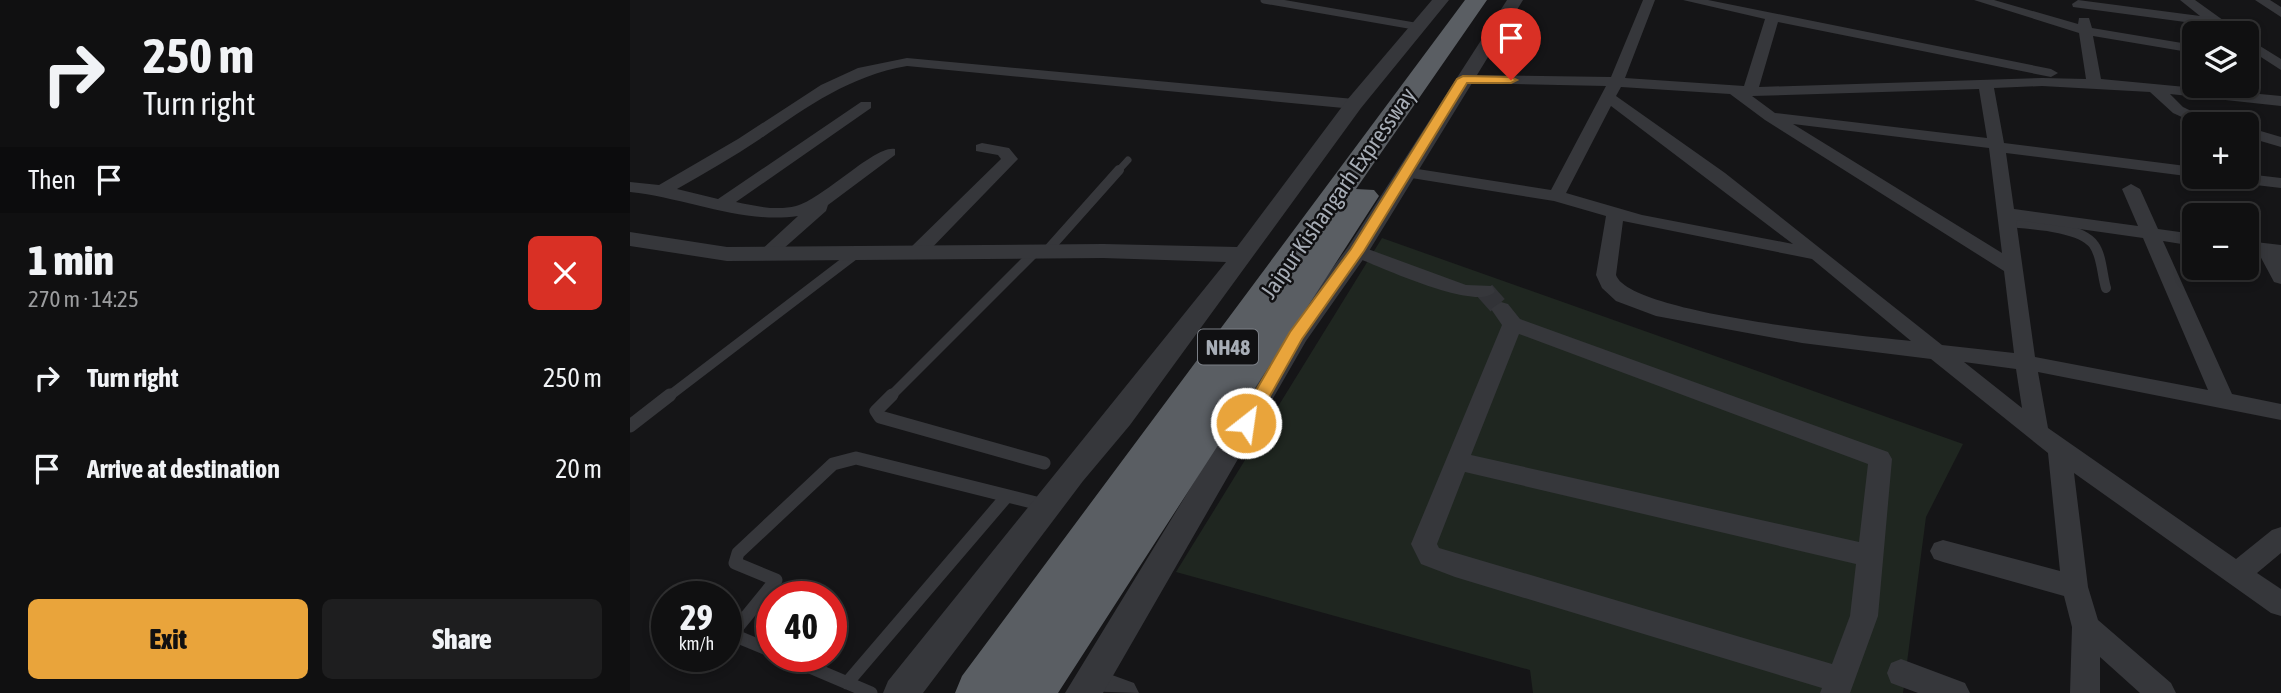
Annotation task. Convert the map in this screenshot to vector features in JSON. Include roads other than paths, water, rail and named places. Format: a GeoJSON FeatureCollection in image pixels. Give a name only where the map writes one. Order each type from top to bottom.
{"type":"FeatureCollection","features":[{"type":"Feature","properties":{"kind":"highway","name":"Jaipur Kishangarh Expressway"},"geometry":{"type":"LineString","coordinates":[[979,693],[1476,0]]}},
{"type":"Feature","properties":{"kind":"highway","name":"Jaipur Kishangarh Expressway"},"geometry":{"type":"LineString","coordinates":[[1030,693],[1499,0]]}},
{"type":"Feature","properties":{"kind":"street"},"geometry":{"type":"LineString","coordinates":[[901,693],[1120,417],[1244,255],[1354,104],[1441,0]]}},
{"type":"Feature","properties":{"kind":"street"},"geometry":{"type":"LineString","coordinates":[[1124,693],[1086,687],[1296,336],[1361,245],[1515,0]]}},
{"type":"Feature","properties":{"kind":"street"},"geometry":{"type":"LineString","coordinates":[[1556,196],[1612,90],[1648,0]]}},
{"type":"Feature","properties":{"kind":"street"},"geometry":{"type":"LineString","coordinates":[[1689,0],[1772,19],[2114,85]]}},
{"type":"Feature","properties":{"kind":"street"},"geometry":{"type":"LineString","coordinates":[[1980,0],[2087,31],[2182,47]]}},
{"type":"Feature","properties":{"kind":"street"},"geometry":{"type":"LineString","coordinates":[[2039,0],[2043,18]]}},
{"type":"Feature","properties":{"kind":"street"},"geometry":{"type":"LineString","coordinates":[[2186,0],[2216,21]]}},
{"type":"Feature","properties":{"kind":"street"},"geometry":{"type":"LineString","coordinates":[[2257,1],[2281,13]]}},
{"type":"Feature","properties":{"kind":"street"},"geometry":{"type":"LineString","coordinates":[[2094,81],[2087,31],[2078,2],[2210,21]]}},
{"type":"Feature","properties":{"kind":"street"},"geometry":{"type":"LineString","coordinates":[[1743,91],[1772,19]]}},
{"type":"Feature","properties":{"kind":"street"},"geometry":{"type":"LineString","coordinates":[[2259,51],[2276,62]]}},
{"type":"Feature","properties":{"kind":"street"},"geometry":{"type":"LineString","coordinates":[[1979,60],[1980,84],[1998,145],[2024,362],[2037,433]]}},
{"type":"Feature","properties":{"kind":"street"},"geometry":{"type":"LineString","coordinates":[[662,190],[752,137],[829,84],[853,72],[884,64],[907,62],[1354,104]]}},
{"type":"Feature","properties":{"kind":"street"},"geometry":{"type":"LineString","coordinates":[[1463,79],[1612,90],[1784,91],[1980,84],[2114,85],[2182,90]]}},
{"type":"Feature","properties":{"kind":"street"},"geometry":{"type":"LineString","coordinates":[[2153,87],[2183,112]]}},
{"type":"Feature","properties":{"kind":"street"},"geometry":{"type":"LineString","coordinates":[[1612,90],[2112,491],[2281,604]]}},
{"type":"Feature","properties":{"kind":"street"},"geometry":{"type":"LineString","coordinates":[[1743,91],[2013,268]]}},
{"type":"Feature","properties":{"kind":"street"},"geometry":{"type":"LineString","coordinates":[[1780,117],[1784,91]]}},
{"type":"Feature","properties":{"kind":"street"},"geometry":{"type":"LineString","coordinates":[[2251,98],[2281,101]]}},
{"type":"Feature","properties":{"kind":"street"},"geometry":{"type":"LineString","coordinates":[[2251,98],[2281,109]]}},
{"type":"Feature","properties":{"kind":"street"},"geometry":{"type":"LineString","coordinates":[[719,206],[866,105]]}},
{"type":"Feature","properties":{"kind":"street"},"geometry":{"type":"LineString","coordinates":[[1780,117],[2182,170]]}},
{"type":"Feature","properties":{"kind":"street"},"geometry":{"type":"LineString","coordinates":[[2259,136],[2281,142]]}},
{"type":"Feature","properties":{"kind":"street"},"geometry":{"type":"LineString","coordinates":[[916,253],[1010,159],[1003,150],[982,148]]}},
{"type":"Feature","properties":{"kind":"street"},"geometry":{"type":"LineString","coordinates":[[766,253],[888,152]]}},
{"type":"Feature","properties":{"kind":"street"},"geometry":{"type":"LineString","coordinates":[[1405,172],[1556,196],[1640,220],[1821,255]]}},
{"type":"Feature","properties":{"kind":"street"},"geometry":{"type":"LineString","coordinates":[[2259,180],[2281,183]]}},
{"type":"Feature","properties":{"kind":"street"},"geometry":{"type":"LineString","coordinates":[[630,187],[662,190],[719,206],[790,212],[832,197]]}},
{"type":"Feature","properties":{"kind":"street"},"geometry":{"type":"LineString","coordinates":[[2131,188],[2224,401]]}},
{"type":"Feature","properties":{"kind":"street"},"geometry":{"type":"LineString","coordinates":[[1615,212],[1606,275],[1609,284],[1623,296],[1656,309],[1802,336],[2024,362],[2281,412]]}},
{"type":"Feature","properties":{"kind":"street"},"geometry":{"type":"LineString","coordinates":[[2007,217],[2182,238]]}},
{"type":"Feature","properties":{"kind":"street"},"geometry":{"type":"LineString","coordinates":[[630,239],[727,254],[858,252],[1244,255]]}},
{"type":"Feature","properties":{"kind":"street"},"geometry":{"type":"LineString","coordinates":[[1361,245],[1474,279],[1485,291],[1464,291],[1361,245]]}},
{"type":"Feature","properties":{"kind":"street"},"geometry":{"type":"LineString","coordinates":[[2265,249],[2281,278]]}},
{"type":"Feature","properties":{"kind":"street"},"geometry":{"type":"LineString","coordinates":[[1507,316],[1880,459],[1864,616],[1838,686],[1455,566],[1430,555],[1424,544],[1457,461],[1507,316]]}},
{"type":"Feature","properties":{"kind":"street"},"geometry":{"type":"LineString","coordinates":[[2059,449],[2076,587],[2086,627],[2085,693]]}},
{"type":"Feature","properties":{"kind":"street"},"geometry":{"type":"LineString","coordinates":[[1457,461],[1870,556]]}},
{"type":"Feature","properties":{"kind":"street"},"geometry":{"type":"LineString","coordinates":[[2238,573],[2281,538]]}},
{"type":"Feature","properties":{"kind":"street"},"geometry":{"type":"LineString","coordinates":[[1943,551],[2076,587]]}},
{"type":"Feature","properties":{"kind":"street"},"geometry":{"type":"LineString","coordinates":[[2086,627],[2161,693]]}},
{"type":"Feature","properties":{"kind":"street"},"geometry":{"type":"LineString","coordinates":[[1901,673],[1955,693]]}},
{"type":"Feature","properties":{"kind":"lane"},"geometry":{"type":"LineString","coordinates":[[1264,0],[1420,27]]}},
{"type":"Feature","properties":{"kind":"lane"},"geometry":{"type":"LineString","coordinates":[[1044,463],[880,417],[876,411],[1040,253],[1128,160]]}},
{"type":"Feature","properties":{"kind":"lane"},"geometry":{"type":"LineString","coordinates":[[2007,217],[2089,238],[2094,246],[2106,288]]}},
{"type":"Feature","properties":{"kind":"lane"},"geometry":{"type":"LineString","coordinates":[[630,426],[858,252]]}},
{"type":"Feature","properties":{"kind":"lane"},"geometry":{"type":"LineString","coordinates":[[775,581],[735,563],[738,553],[833,464],[856,458],[1047,506]]}},
{"type":"Feature","properties":{"kind":"lane"},"geometry":{"type":"LineString","coordinates":[[847,683],[1007,496]]}},
{"type":"Feature","properties":{"kind":"lane"},"geometry":{"type":"LineString","coordinates":[[756,602],[736,629],[738,637],[756,644]]}},
{"type":"Feature","properties":{"kind":"lane"},"geometry":{"type":"LineString","coordinates":[[821,672],[871,693]]}},
{"type":"Feature","properties":{"kind":"tunnel"},"geometry":{"type":"LineString","coordinates":[[1485,291],[1501,309]]}}]}
